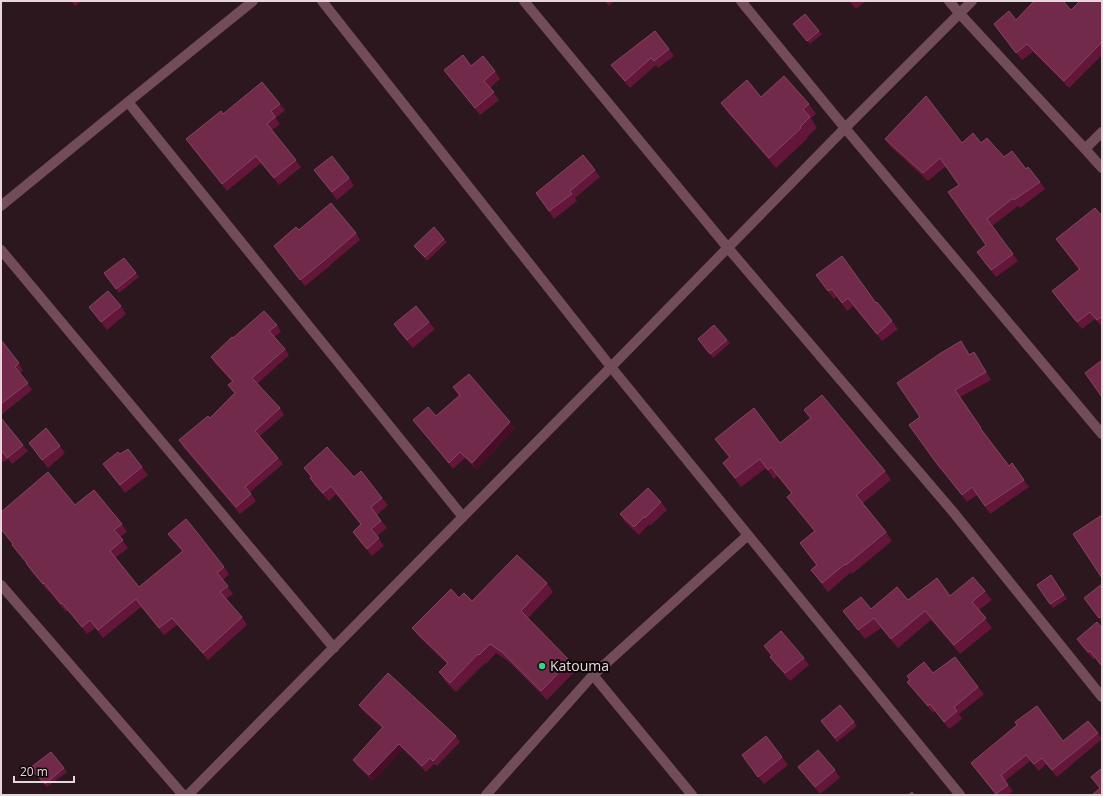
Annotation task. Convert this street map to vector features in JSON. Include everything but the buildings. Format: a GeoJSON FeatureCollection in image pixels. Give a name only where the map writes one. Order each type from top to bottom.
{"type":"FeatureCollection","features":[{"type":"Feature","properties":{"kind":"street"},"geometry":{"type":"LineString","coordinates":[[1,206],[253,1]]}},
{"type":"Feature","properties":{"kind":"street"},"geometry":{"type":"LineString","coordinates":[[322,1],[611,367],[960,795]]}},
{"type":"Feature","properties":{"kind":"street"},"geometry":{"type":"LineString","coordinates":[[524,1],[728,248],[954,513],[1102,697]]}},
{"type":"Feature","properties":{"kind":"street"},"geometry":{"type":"LineString","coordinates":[[741,1],[845,128],[1102,434]]}},
{"type":"Feature","properties":{"kind":"street"},"geometry":{"type":"LineString","coordinates":[[949,1],[1102,168]]}},
{"type":"Feature","properties":{"kind":"street"},"geometry":{"type":"LineString","coordinates":[[188,795],[972,1]]}},
{"type":"Feature","properties":{"kind":"street"},"geometry":{"type":"LineString","coordinates":[[128,102],[463,517]]}},
{"type":"Feature","properties":{"kind":"street"},"geometry":{"type":"LineString","coordinates":[[1085,149],[1102,132]]}},
{"type":"Feature","properties":{"kind":"street"},"geometry":{"type":"LineString","coordinates":[[1,250],[334,648]]}},
{"type":"Feature","properties":{"kind":"street"},"geometry":{"type":"LineString","coordinates":[[486,795],[593,675],[748,535]]}},
{"type":"Feature","properties":{"kind":"street"},"geometry":{"type":"LineString","coordinates":[[2,586],[182,795]]}},
{"type":"Feature","properties":{"kind":"street"},"geometry":{"type":"LineString","coordinates":[[593,675],[692,795]]}},
{"type":"Feature","properties":{"kind":"place","name":"Katouma"},"geometry":{"type":"Point","coordinates":[542,666]}}]}
